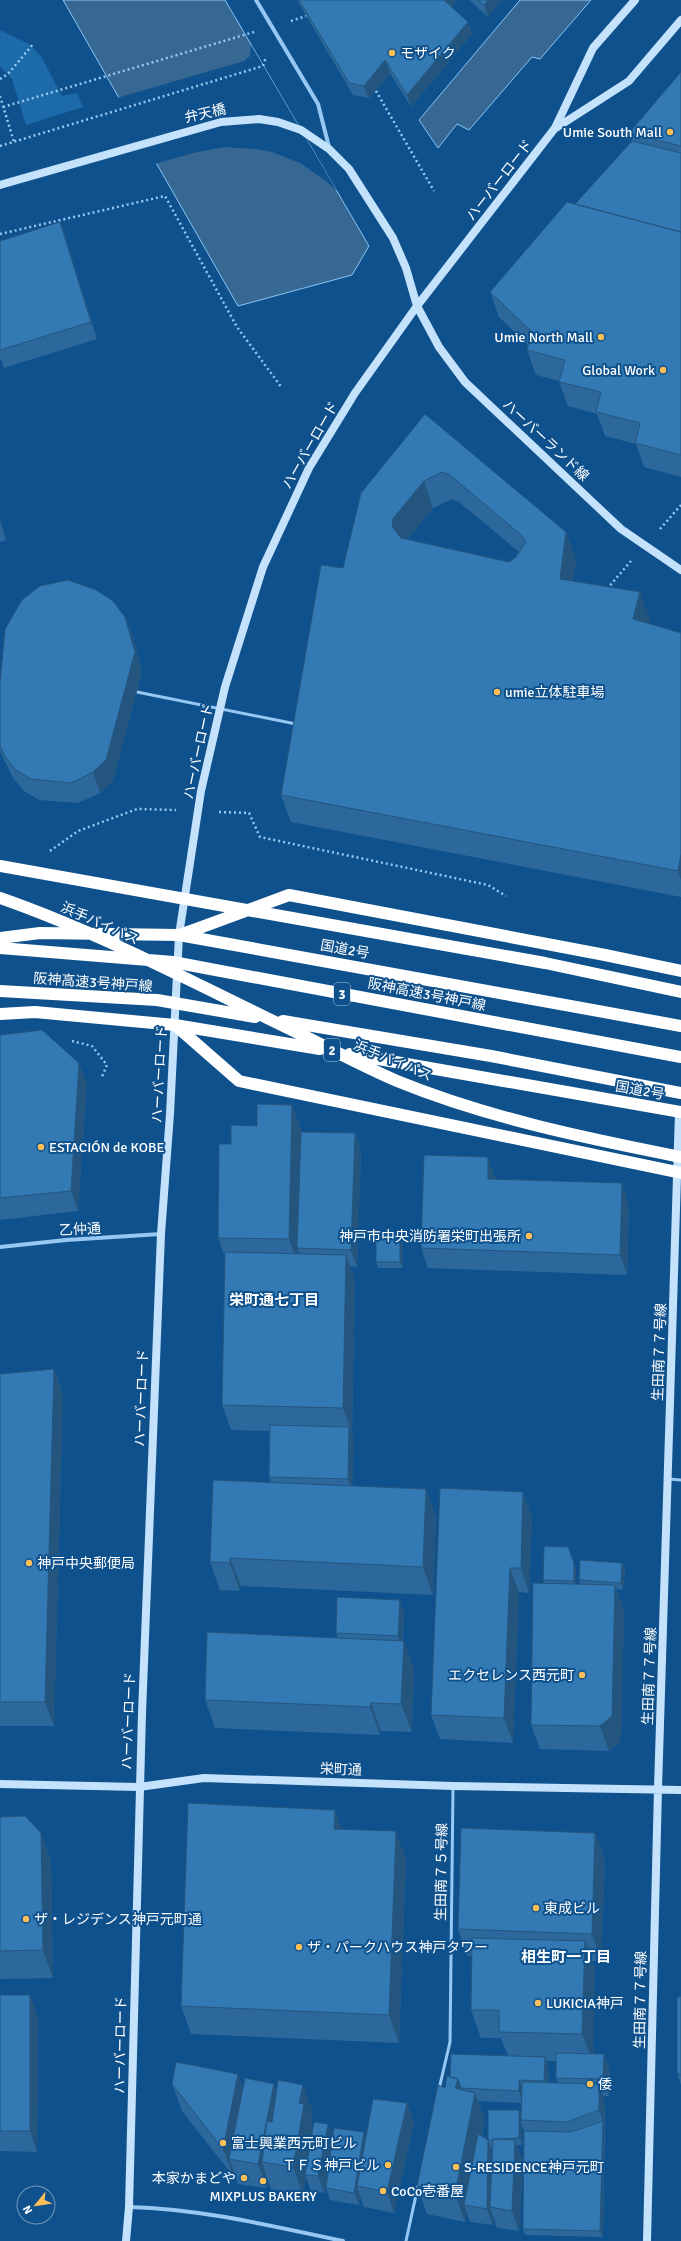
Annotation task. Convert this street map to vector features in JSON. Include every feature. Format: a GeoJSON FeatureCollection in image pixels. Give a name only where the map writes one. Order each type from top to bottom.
{"type":"FeatureCollection","features":[{"type":"Feature","properties":{"kind":"highway","name":"浜手バイパス"},"geometry":{"type":"LineString","coordinates":[[0,866],[545,963],[681,992]]}},
{"type":"Feature","properties":{"kind":"highway"},"geometry":{"type":"LineString","coordinates":[[179,935],[289,895],[598,953],[681,971]]}},
{"type":"Feature","properties":{"kind":"highway","name":"浜手バイパス"},"geometry":{"type":"LineString","coordinates":[[0,898],[34,910],[118,946],[397,1081],[476,1109],[504,1117],[554,1130],[681,1157]]}},
{"type":"Feature","properties":{"kind":"highway","name":"国道2号"},"geometry":{"type":"LineString","coordinates":[[0,938],[40,933],[179,935],[681,1026]]}},
{"type":"Feature","properties":{"kind":"highway","name":"阪神高速3号神戸線"},"geometry":{"type":"LineString","coordinates":[[0,948],[173,962],[681,1057]]}},
{"type":"Feature","properties":{"kind":"highway","name":"阪神高速3号神戸線"},"geometry":{"type":"LineString","coordinates":[[0,991],[157,1000],[491,1056],[681,1093]]}},
{"type":"Feature","properties":{"kind":"highway","name":"国道2号"},"geometry":{"type":"LineString","coordinates":[[0,1014],[35,1012],[175,1025],[417,1065],[680,1112]]}},
{"type":"Feature","properties":{"kind":"highway"},"geometry":{"type":"LineString","coordinates":[[175,1025],[239,1081],[679,1172]]}},
{"type":"Feature","properties":{"kind":"street"},"geometry":{"type":"LineString","coordinates":[[256,0],[318,104],[330,149]]}},
{"type":"Feature","properties":{"kind":"street","name":"ハーバーロード"},"geometry":{"type":"LineString","coordinates":[[126,2241],[129,2207],[139,1786],[161,1234],[175,1025],[179,935],[201,791],[225,687],[263,567],[309,468],[355,393],[417,306],[555,128],[593,48],[634,0]]}},
{"type":"Feature","properties":{"kind":"street","name":"ハーバーロード"},"geometry":{"type":"LineString","coordinates":[[555,128],[629,81],[681,20]]}},
{"type":"Feature","properties":{"kind":"street","name":"弁天橋"},"geometry":{"type":"LineString","coordinates":[[0,185],[199,126],[239,119],[278,122],[301,130],[330,149]]}},
{"type":"Feature","properties":{"kind":"street","name":"ハーバーランド線"},"geometry":{"type":"LineString","coordinates":[[330,149],[349,169],[393,238],[406,268],[417,306],[439,347],[465,382],[621,529],[681,570]]}},
{"type":"Feature","properties":{"kind":"street","name":"生田南７７号線"},"geometry":{"type":"LineString","coordinates":[[647,2241],[658,1788],[680,1112]]}},
{"type":"Feature","properties":{"kind":"street","name":"乙仲通"},"geometry":{"type":"LineString","coordinates":[[0,1248],[66,1240],[161,1234]]}},
{"type":"Feature","properties":{"kind":"street","name":"栄町通"},"geometry":{"type":"LineString","coordinates":[[0,1784],[139,1786],[204,1778],[453,1786],[658,1788],[681,1790]]}},
{"type":"Feature","properties":{"kind":"street"},"geometry":{"type":"LineString","coordinates":[[129,2207],[165,2208],[230,2217],[343,2241]]}},
{"type":"Feature","properties":{"kind":"lane"},"geometry":{"type":"LineString","coordinates":[[137,692],[300,724]]}},
{"type":"Feature","properties":{"kind":"lane"},"geometry":{"type":"LineString","coordinates":[[668,1479],[681,1480]]}},
{"type":"Feature","properties":{"kind":"lane","name":"生田南７５号線"},"geometry":{"type":"LineString","coordinates":[[438,2096],[450,2042],[453,1786]]}},
{"type":"Feature","properties":{"kind":"lane"},"geometry":{"type":"LineString","coordinates":[[406,2241],[420,2180]]}},
{"type":"Feature","properties":{"kind":"path"},"geometry":{"type":"LineString","coordinates":[[284,23],[306,16]]}},
{"type":"Feature","properties":{"kind":"path"},"geometry":{"type":"LineString","coordinates":[[4,107],[261,30]]}},
{"type":"Feature","properties":{"kind":"path"},"geometry":{"type":"LineString","coordinates":[[0,79],[8,74],[34,43]]}},
{"type":"Feature","properties":{"kind":"path"},"geometry":{"type":"LineString","coordinates":[[0,146],[263,66]]}},
{"type":"Feature","properties":{"kind":"path"},"geometry":{"type":"LineString","coordinates":[[375,84],[376,91],[434,191]]}},
{"type":"Feature","properties":{"kind":"path"},"geometry":{"type":"LineString","coordinates":[[0,96],[14,142]]}},
{"type":"Feature","properties":{"kind":"path"},"geometry":{"type":"LineString","coordinates":[[0,234],[165,196],[237,327],[282,388]]}},
{"type":"Feature","properties":{"kind":"path"},"geometry":{"type":"LineString","coordinates":[[260,837],[488,885],[506,896]]}},
{"type":"Feature","properties":{"kind":"path"},"geometry":{"type":"LineString","coordinates":[[69,1040],[92,1046],[107,1065],[101,1079]]}},
{"type":"Feature","properties":{"kind":"shaded area"},"geometry":{"type":"Polygon","coordinates":[[[63,0],[225,0],[369,246],[352,275],[238,306],[63,0]]]}},
{"type":"Feature","properties":{"kind":"shaded area"},"geometry":{"type":"Polygon","coordinates":[[[520,0],[591,0],[540,59],[532,57],[469,130],[457,124],[438,148],[419,120],[520,0]]]}},
{"type":"Feature","properties":{"kind":"shaded area"},"geometry":{"type":"Polygon","coordinates":[[[0,30],[29,44],[41,56],[62,96],[77,93],[83,107],[26,125],[12,79],[0,66],[0,30]]]}},
{"type":"Feature","properties":{"kind":"pier"},"geometry":{"type":"Polygon","coordinates":[[[251,45],[337,191],[326,181],[300,163],[272,152],[256,149],[224,147],[193,153],[155,164],[117,98],[244,61],[250,56],[251,45]]]}},
{"type":"Feature","properties":{"kind":"building","name":"モザイク"},"geometry":{"type":"Polygon","coordinates":[[[299,0],[444,0],[468,22],[407,95],[385,60],[364,86],[349,83],[299,0]]]}},
{"type":"Feature","properties":{"kind":"building"},"geometry":{"type":"Polygon","coordinates":[[[478,0],[488,0],[484,5],[478,0]]]}},
{"type":"Feature","properties":{"kind":"building"},"geometry":{"type":"Polygon","coordinates":[[[681,72],[681,146],[629,133],[681,72]]]}},
{"type":"Feature","properties":{"kind":"building"},"geometry":{"type":"Polygon","coordinates":[[[632,141],[681,153],[681,232],[575,204],[632,141]]]}},
{"type":"Feature","properties":{"kind":"building","name":"Umie North Mall"},"geometry":{"type":"Polygon","coordinates":[[[567,202],[681,232],[681,455],[635,443],[640,423],[596,412],[601,392],[559,382],[565,360],[527,350],[532,332],[490,292],[567,202]]]}},
{"type":"Feature","properties":{"kind":"building"},"geometry":{"type":"Polygon","coordinates":[[[60,222],[91,322],[0,350],[0,241],[60,222]]]}},
{"type":"Feature","properties":{"kind":"building","name":"umie立体駐車場"},"geometry":{"type":"Polygon","coordinates":[[[425,414],[566,532],[560,579],[640,592],[633,619],[681,633],[681,854],[678,871],[281,795],[321,565],[343,568],[361,493],[425,414]],[[442,472],[424,481],[392,520],[393,528],[401,538],[509,562],[516,557],[526,542],[520,534],[450,475],[442,472]]]}},
{"type":"Feature","properties":{"kind":"building"},"geometry":{"type":"Polygon","coordinates":[[[68,580],[96,590],[113,601],[125,617],[135,652],[106,760],[93,772],[71,783],[31,779],[16,770],[6,758],[0,746],[0,682],[5,629],[22,600],[40,586],[68,580]]]}},
{"type":"Feature","properties":{"kind":"building","name":"ESTACIÓN de KOBE"},"geometry":{"type":"Polygon","coordinates":[[[42,1030],[79,1063],[71,1191],[0,1198],[0,1035],[42,1030]]]}},
{"type":"Feature","properties":{"kind":"building"},"geometry":{"type":"Polygon","coordinates":[[[257,1104],[292,1105],[289,1239],[218,1238],[219,1144],[231,1144],[231,1125],[257,1126],[257,1104]]]}},
{"type":"Feature","properties":{"kind":"building"},"geometry":{"type":"Polygon","coordinates":[[[301,1132],[355,1133],[351,1250],[297,1248],[301,1132]]]}},
{"type":"Feature","properties":{"kind":"building","name":"神戸市中央消防署栄町出張所"},"geometry":{"type":"Polygon","coordinates":[[[424,1155],[488,1157],[488,1179],[622,1183],[620,1255],[421,1248],[424,1155]]]}},
{"type":"Feature","properties":{"kind":"building"},"geometry":{"type":"Polygon","coordinates":[[[376,1239],[400,1239],[400,1262],[376,1262],[376,1239]]]}},
{"type":"Feature","properties":{"kind":"building"},"geometry":{"type":"Polygon","coordinates":[[[225,1252],[346,1255],[343,1408],[222,1405],[225,1252]]]}},
{"type":"Feature","properties":{"kind":"building","name":"神戸中央郵便局"},"geometry":{"type":"Polygon","coordinates":[[[54,1369],[45,1702],[0,1702],[0,1374],[54,1369]]]}},
{"type":"Feature","properties":{"kind":"building"},"geometry":{"type":"Polygon","coordinates":[[[270,1425],[349,1427],[348,1479],[269,1477],[270,1425]]]}},
{"type":"Feature","properties":{"kind":"building"},"geometry":{"type":"Polygon","coordinates":[[[213,1480],[426,1489],[423,1567],[230,1558],[230,1563],[210,1562],[213,1480]]]}},
{"type":"Feature","properties":{"kind":"building"},"geometry":{"type":"Polygon","coordinates":[[[440,1488],[523,1492],[521,1568],[510,1568],[504,1718],[431,1715],[440,1488]]]}},
{"type":"Feature","properties":{"kind":"building"},"geometry":{"type":"Polygon","coordinates":[[[544,1546],[568,1547],[574,1563],[574,1581],[543,1580],[544,1546]]]}},
{"type":"Feature","properties":{"kind":"building"},"geometry":{"type":"Polygon","coordinates":[[[580,1560],[622,1563],[621,1583],[579,1580],[580,1560]]]}},
{"type":"Feature","properties":{"kind":"building","name":"エクセレンス西元町"},"geometry":{"type":"Polygon","coordinates":[[[533,1583],[615,1585],[612,1716],[600,1726],[531,1725],[533,1583]]]}},
{"type":"Feature","properties":{"kind":"building"},"geometry":{"type":"Polygon","coordinates":[[[337,1597],[400,1600],[398,1636],[336,1633],[337,1597]]]}},
{"type":"Feature","properties":{"kind":"building"},"geometry":{"type":"Polygon","coordinates":[[[207,1632],[404,1641],[401,1704],[371,1703],[370,1707],[205,1700],[207,1632]]]}},
{"type":"Feature","properties":{"kind":"building","name":"ザ・パークハウス神戸タワー"},"geometry":{"type":"Polygon","coordinates":[[[188,1803],[335,1810],[334,1829],[396,1831],[389,2015],[181,2006],[188,1803]]]}},
{"type":"Feature","properties":{"kind":"building","name":"ザ・レジデンス神戸元町通"},"geometry":{"type":"Polygon","coordinates":[[[25,1816],[41,1833],[43,1950],[0,1951],[0,1817],[25,1816]]]}},
{"type":"Feature","properties":{"kind":"building","name":"東成ビル"},"geometry":{"type":"Polygon","coordinates":[[[461,1828],[595,1833],[592,1934],[458,1929],[461,1828]]]}},
{"type":"Feature","properties":{"kind":"building","name":"LUKICIA神戸"},"geometry":{"type":"Polygon","coordinates":[[[472,1938],[585,1941],[582,2034],[499,2032],[499,2010],[471,2010],[472,1938]]]}},
{"type":"Feature","properties":{"kind":"building"},"geometry":{"type":"Polygon","coordinates":[[[0,1995],[30,1995],[30,2131],[0,2131],[0,1995]]]}},
{"type":"Feature","properties":{"kind":"building"},"geometry":{"type":"Polygon","coordinates":[[[681,1996],[681,2075],[677,2073],[677,1998],[681,1996]]]}},
{"type":"Feature","properties":{"kind":"building"},"geometry":{"type":"Polygon","coordinates":[[[556,2053],[604,2054],[603,2079],[556,2078],[556,2053]]]}},
{"type":"Feature","properties":{"kind":"building"},"geometry":{"type":"Polygon","coordinates":[[[451,2054],[545,2057],[544,2081],[519,2080],[519,2091],[461,2088],[458,2079],[450,2077],[451,2054]]]}},
{"type":"Feature","properties":{"kind":"building"},"geometry":{"type":"Polygon","coordinates":[[[176,2062],[238,2074],[223,2149],[172,2084],[176,2062]]]}},
{"type":"Feature","properties":{"kind":"building"},"geometry":{"type":"Polygon","coordinates":[[[447,2076],[458,2079],[455,2088],[475,2093],[455,2194],[417,2186],[438,2085],[445,2088],[447,2076]]]}},
{"type":"Feature","properties":{"kind":"building"},"geometry":{"type":"Polygon","coordinates":[[[245,2078],[274,2084],[258,2164],[229,2159],[245,2078]]]}},
{"type":"Feature","properties":{"kind":"building"},"geometry":{"type":"Polygon","coordinates":[[[278,2080],[303,2085],[299,2103],[304,2104],[293,2167],[262,2162],[267,2121],[272,2122],[278,2080]]]}},
{"type":"Feature","properties":{"kind":"building"},"geometry":{"type":"Polygon","coordinates":[[[522,2082],[599,2084],[599,2110],[567,2122],[521,2120],[522,2082]]]}},
{"type":"Feature","properties":{"kind":"building"},"geometry":{"type":"Polygon","coordinates":[[[373,2099],[407,2103],[387,2192],[357,2186],[373,2099]]]}},
{"type":"Feature","properties":{"kind":"building"},"geometry":{"type":"Polygon","coordinates":[[[488,2110],[519,2110],[519,2138],[488,2140],[488,2110]]]}},
{"type":"Feature","properties":{"kind":"building"},"geometry":{"type":"Polygon","coordinates":[[[603,2121],[600,2231],[523,2229],[524,2131],[571,2132],[603,2121]]]}},
{"type":"Feature","properties":{"kind":"building"},"geometry":{"type":"Polygon","coordinates":[[[314,2122],[328,2124],[318,2176],[305,2175],[314,2122]]]}},
{"type":"Feature","properties":{"kind":"building"},"geometry":{"type":"Polygon","coordinates":[[[334,2128],[364,2132],[354,2193],[326,2188],[334,2128]]]}},
{"type":"Feature","properties":{"kind":"building"},"geometry":{"type":"Polygon","coordinates":[[[478,2134],[488,2140],[487,2209],[464,2205],[478,2134]]]}},
{"type":"Feature","properties":{"kind":"building"},"geometry":{"type":"Polygon","coordinates":[[[493,2139],[515,2140],[512,2211],[490,2207],[493,2139]]]}},
{"type":"Feature","properties":{"kind":"place","name":"モザイク"},"geometry":{"type":"Point","coordinates":[392,53]}},
{"type":"Feature","properties":{"kind":"place","name":"Umie South Mall"},"geometry":{"type":"Point","coordinates":[670,132]}},
{"type":"Feature","properties":{"kind":"place","name":"Umie North Mall"},"geometry":{"type":"Point","coordinates":[601,337]}},
{"type":"Feature","properties":{"kind":"place","name":"Global Work"},"geometry":{"type":"Point","coordinates":[663,370]}},
{"type":"Feature","properties":{"kind":"place","name":"umie立体駐車場"},"geometry":{"type":"Point","coordinates":[497,692]}},
{"type":"Feature","properties":{"kind":"place","name":"ESTACIÓN de KOBE"},"geometry":{"type":"Point","coordinates":[41,1147]}},
{"type":"Feature","properties":{"kind":"place","name":"神戸市中央消防署栄町出張所"},"geometry":{"type":"Point","coordinates":[529,1236]}},
{"type":"Feature","properties":{"kind":"place","name":"神戸中央郵便局"},"geometry":{"type":"Point","coordinates":[29,1563]}},
{"type":"Feature","properties":{"kind":"place","name":"エクセレンス西元町"},"geometry":{"type":"Point","coordinates":[582,1675]}},
{"type":"Feature","properties":{"kind":"place","name":"東成ビル"},"geometry":{"type":"Point","coordinates":[536,1908]}},
{"type":"Feature","properties":{"kind":"place","name":"ザ・レジデンス神戸元町通"},"geometry":{"type":"Point","coordinates":[26,1919]}},
{"type":"Feature","properties":{"kind":"place","name":"ザ・パークハウス神戸タワー"},"geometry":{"type":"Point","coordinates":[299,1947]}},
{"type":"Feature","properties":{"kind":"place","name":"LUKICIA神戸"},"geometry":{"type":"Point","coordinates":[538,2003]}},
{"type":"Feature","properties":{"kind":"place","name":"倭"},"geometry":{"type":"Point","coordinates":[590,2084]}},
{"type":"Feature","properties":{"kind":"place","name":"富士興業西元町ビル"},"geometry":{"type":"Point","coordinates":[223,2143]}},
{"type":"Feature","properties":{"kind":"place","name":"ＴＦＳ神戸ビル"},"geometry":{"type":"Point","coordinates":[388,2165]}},
{"type":"Feature","properties":{"kind":"place","name":"S-RESIDENCE神戸元町"},"geometry":{"type":"Point","coordinates":[456,2167]}},
{"type":"Feature","properties":{"kind":"place","name":"本家かまどや"},"geometry":{"type":"Point","coordinates":[244,2178]}},
{"type":"Feature","properties":{"kind":"place","name":"MIXPLUS BAKERY"},"geometry":{"type":"Point","coordinates":[263,2181]}},
{"type":"Feature","properties":{"kind":"place","name":"CoCo壱番屋"},"geometry":{"type":"Point","coordinates":[383,2191]}},
{"type":"Feature","properties":{"kind":"district","name":"栄町通七丁目"},"geometry":{"type":"Point","coordinates":[274,1300]}},
{"type":"Feature","properties":{"kind":"district","name":"相生町一丁目"},"geometry":{"type":"Point","coordinates":[566,1957]}}]}
